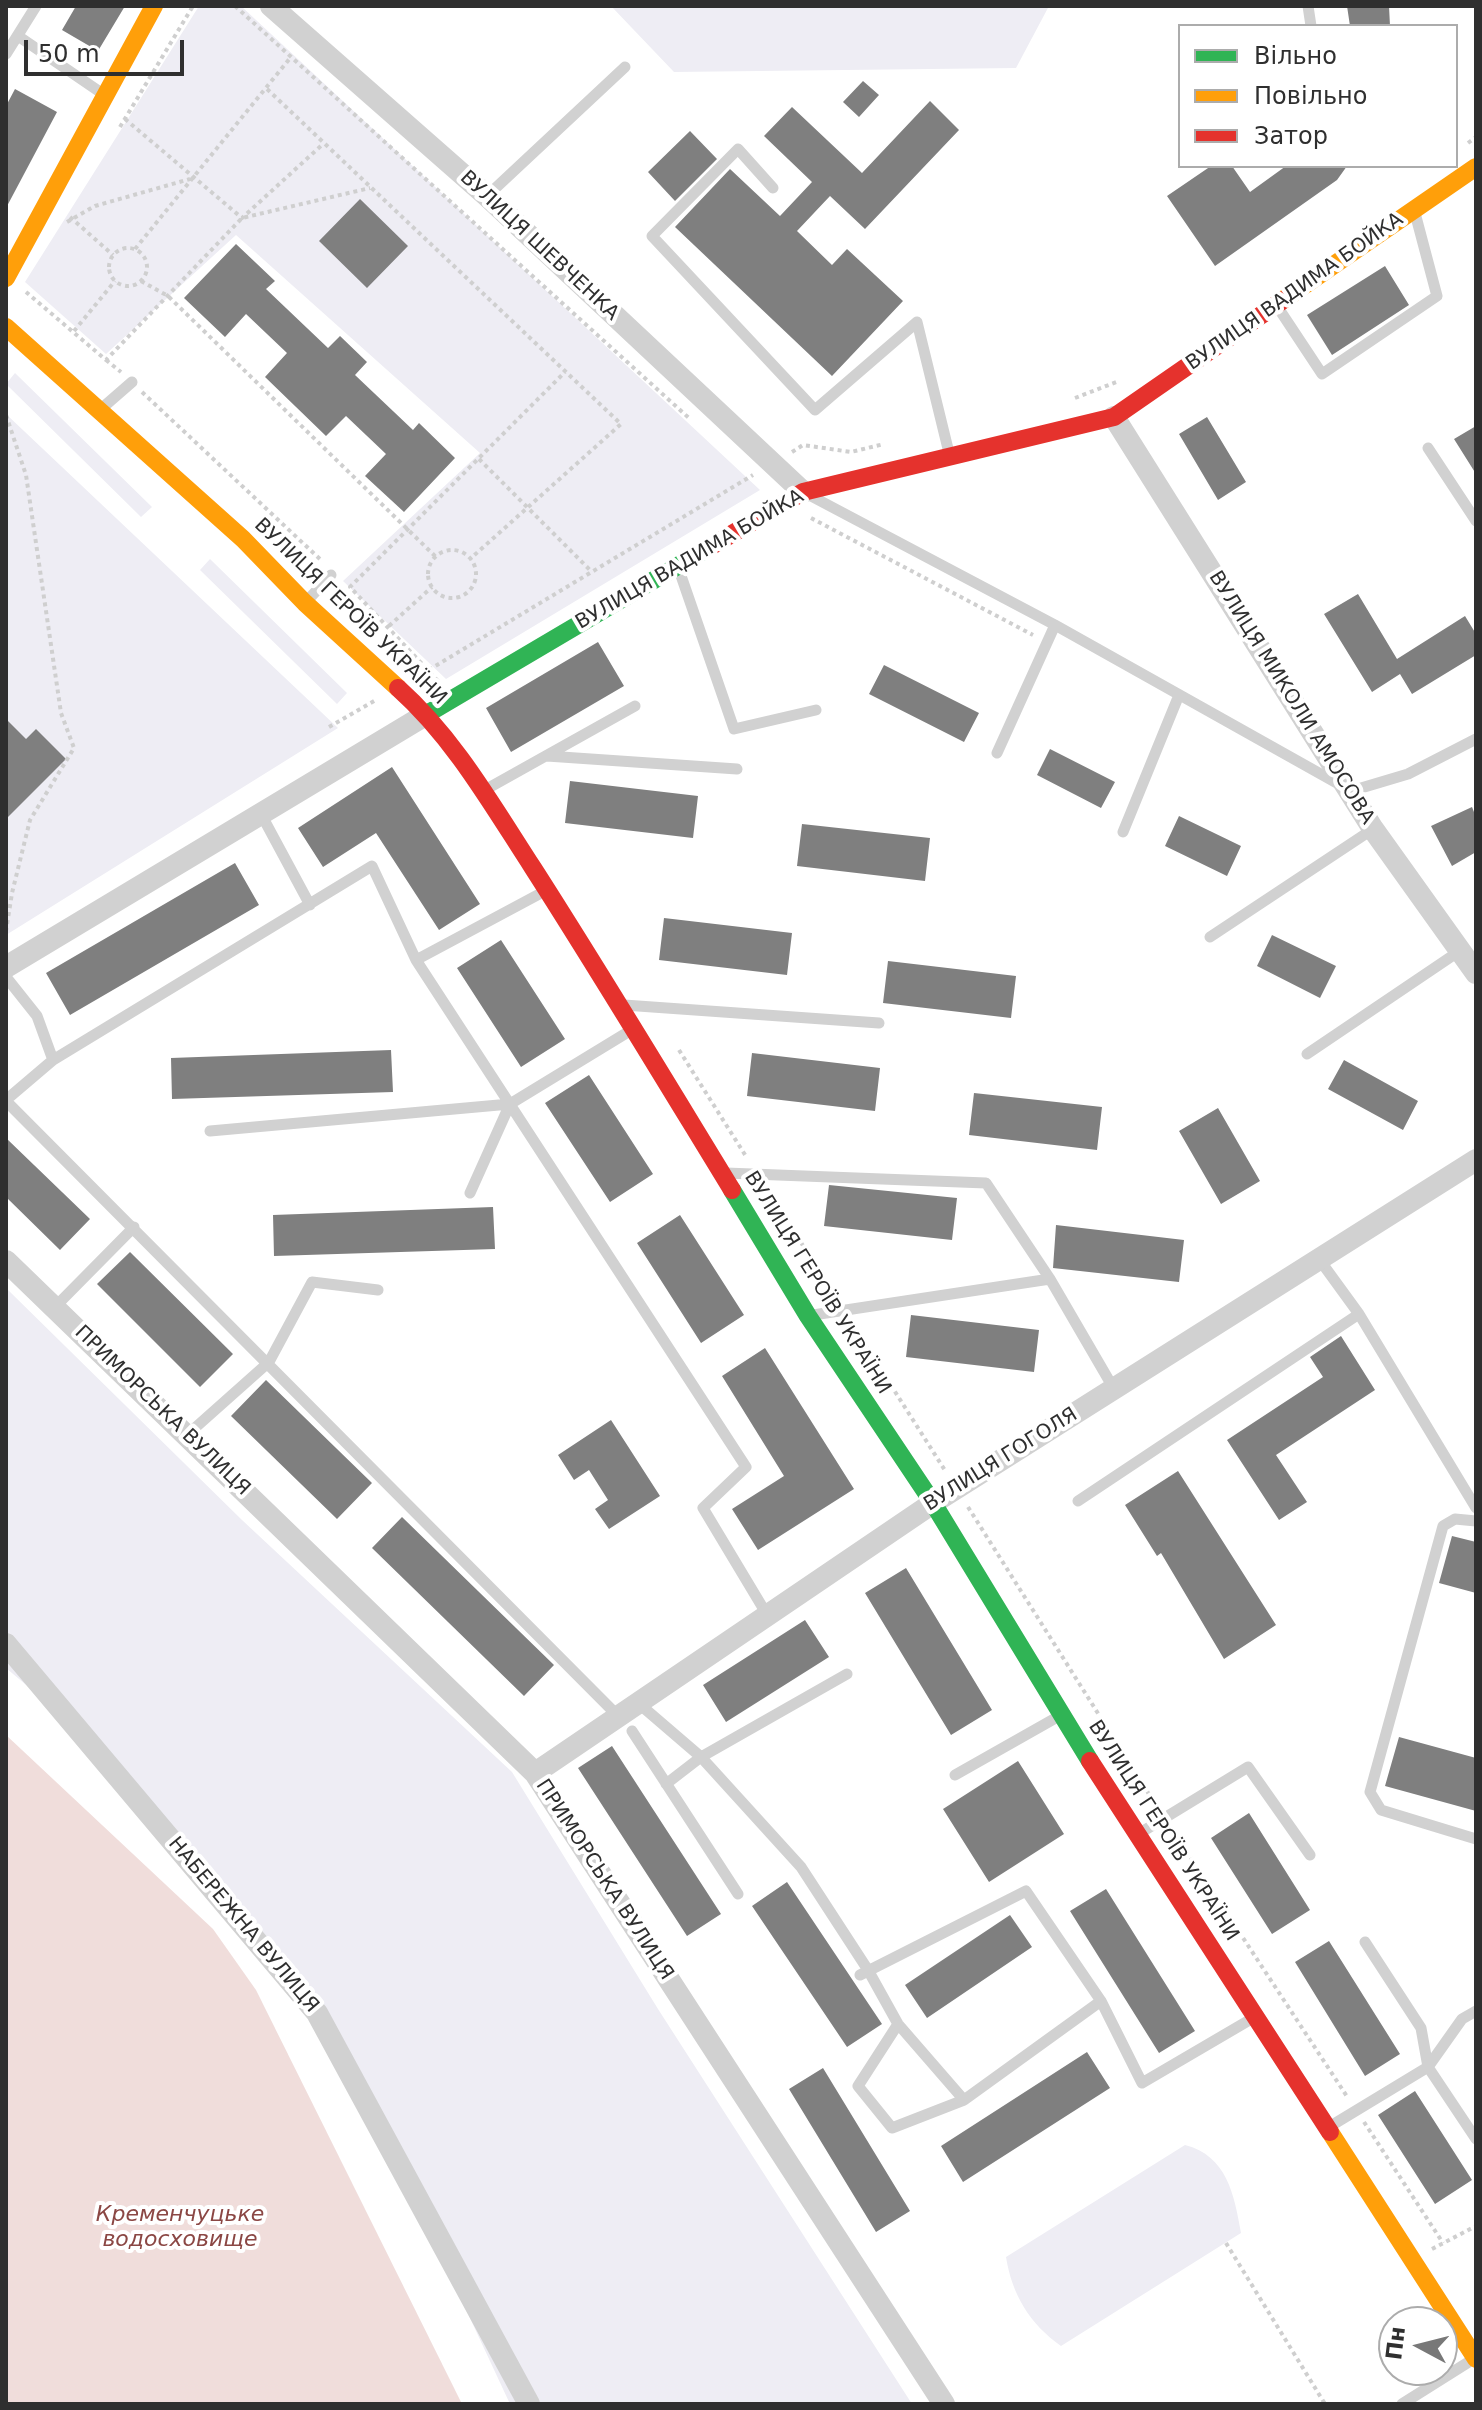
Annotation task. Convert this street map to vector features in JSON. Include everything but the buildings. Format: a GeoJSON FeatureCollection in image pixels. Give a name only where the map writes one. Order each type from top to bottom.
{"type":"FeatureCollection","features":[{"type":"Feature","properties":{"kind":"main road"},"geometry":{"type":"LineString","coordinates":[[6,278],[154,6]]}},
{"type":"Feature","properties":{"kind":"main road","name":"ВУЛИЦЯ ВАДИМА БОЙКА"},"geometry":{"type":"LineString","coordinates":[[427,714],[803,492],[1114,417],[1476,167]]}},
{"type":"Feature","properties":{"kind":"main road","name":"ВУЛИЦЯ ГЕРОЇВ УКРАЇНИ"},"geometry":{"type":"LineString","coordinates":[[6,327],[243,539],[305,603],[427,714],[483,791],[620,1005],[808,1316],[933,1503],[1061,1715],[1415,2259],[1476,2359]]}},
{"type":"Feature","properties":{"kind":"street","name":"ВУЛИЦЯ ШЕВЧЕНКА"},"geometry":{"type":"LineString","coordinates":[[271,6],[487,196],[803,492]]}},
{"type":"Feature","properties":{"kind":"street","name":"ВУЛИЦЯ МИКОЛИ АМОСОВА"},"geometry":{"type":"LineString","coordinates":[[1114,417],[1373,829],[1476,973]]}},
{"type":"Feature","properties":{"kind":"street","name":"ВУЛИЦЯ ВАДИМА БОЙКА"},"geometry":{"type":"LineString","coordinates":[[6,967],[427,714]]}},
{"type":"Feature","properties":{"kind":"street","name":"ВУЛИЦЯ ГОГОЛЯ"},"geometry":{"type":"LineString","coordinates":[[535,1773],[625,1724],[637,1702],[956,1488],[1476,1160]]}},
{"type":"Feature","properties":{"kind":"street","name":"ПРИМОРСЬКА ВУЛИЦЯ"},"geometry":{"type":"LineString","coordinates":[[6,1261],[535,1773],[944,2404]]}},
{"type":"Feature","properties":{"kind":"street","name":"НАБЕРЕЖНА ВУЛИЦЯ"},"geometry":{"type":"LineString","coordinates":[[6,1644],[317,2013],[529,2404]]}},
{"type":"Feature","properties":{"kind":"lane"},"geometry":{"type":"LineString","coordinates":[[6,54],[36,6]]}},
{"type":"Feature","properties":{"kind":"lane"},"geometry":{"type":"LineString","coordinates":[[18,36],[104,94]]}},
{"type":"Feature","properties":{"kind":"lane"},"geometry":{"type":"LineString","coordinates":[[487,196],[625,67]]}},
{"type":"Feature","properties":{"kind":"lane"},"geometry":{"type":"LineString","coordinates":[[773,188],[738,149],[652,236],[815,410],[917,322],[950,457]]}},
{"type":"Feature","properties":{"kind":"lane"},"geometry":{"type":"LineString","coordinates":[[1277,305],[1322,374],[1437,296],[1414,210]]}},
{"type":"Feature","properties":{"kind":"lane"},"geometry":{"type":"LineString","coordinates":[[101,409],[132,382]]}},
{"type":"Feature","properties":{"kind":"lane"},"geometry":{"type":"LineString","coordinates":[[1428,448],[1476,521]]}},
{"type":"Feature","properties":{"kind":"lane"},"geometry":{"type":"LineString","coordinates":[[803,492],[1055,625],[1351,791],[1408,774],[1476,739]]}},
{"type":"Feature","properties":{"kind":"lane"},"geometry":{"type":"LineString","coordinates":[[678,566],[734,729],[816,710]]}},
{"type":"Feature","properties":{"kind":"lane"},"geometry":{"type":"LineString","coordinates":[[305,603],[336,577]]}},
{"type":"Feature","properties":{"kind":"lane"},"geometry":{"type":"LineString","coordinates":[[997,753],[1055,625]]}},
{"type":"Feature","properties":{"kind":"lane"},"geometry":{"type":"LineString","coordinates":[[1123,832],[1179,695]]}},
{"type":"Feature","properties":{"kind":"lane"},"geometry":{"type":"LineString","coordinates":[[483,791],[635,706]]}},
{"type":"Feature","properties":{"kind":"lane"},"geometry":{"type":"LineString","coordinates":[[547,756],[737,769]]}},
{"type":"Feature","properties":{"kind":"lane"},"geometry":{"type":"LineString","coordinates":[[261,814],[310,905]]}},
{"type":"Feature","properties":{"kind":"lane"},"geometry":{"type":"LineString","coordinates":[[1210,937],[1373,829]]}},
{"type":"Feature","properties":{"kind":"lane"},"geometry":{"type":"LineString","coordinates":[[738,1894],[625,1724],[6,1100],[53,1060],[372,866],[416,960],[746,1467],[703,1508],[766,1613]]}},
{"type":"Feature","properties":{"kind":"lane"},"geometry":{"type":"LineString","coordinates":[[416,960],[547,890]]}},
{"type":"Feature","properties":{"kind":"lane"},"geometry":{"type":"LineString","coordinates":[[1307,1054],[1462,950]]}},
{"type":"Feature","properties":{"kind":"lane"},"geometry":{"type":"LineString","coordinates":[[6,977],[37,1016],[53,1060]]}},
{"type":"Feature","properties":{"kind":"lane"},"geometry":{"type":"LineString","coordinates":[[620,1005],[879,1023]]}},
{"type":"Feature","properties":{"kind":"lane"},"geometry":{"type":"LineString","coordinates":[[210,1131],[510,1104],[634,1028]]}},
{"type":"Feature","properties":{"kind":"lane"},"geometry":{"type":"LineString","coordinates":[[470,1193],[510,1104]]}},
{"type":"Feature","properties":{"kind":"lane"},"geometry":{"type":"LineString","coordinates":[[722,1173],[986,1183],[1050,1279],[1114,1389]]}},
{"type":"Feature","properties":{"kind":"lane"},"geometry":{"type":"LineString","coordinates":[[55,1307],[134,1227]]}},
{"type":"Feature","properties":{"kind":"lane"},"geometry":{"type":"LineString","coordinates":[[1319,1259],[1359,1314],[1476,1508]]}},
{"type":"Feature","properties":{"kind":"lane"},"geometry":{"type":"LineString","coordinates":[[808,1316],[1050,1279]]}},
{"type":"Feature","properties":{"kind":"lane"},"geometry":{"type":"LineString","coordinates":[[187,1435],[269,1362],[312,1282],[378,1290]]}},
{"type":"Feature","properties":{"kind":"lane"},"geometry":{"type":"LineString","coordinates":[[1078,1501],[1359,1314]]}},
{"type":"Feature","properties":{"kind":"lane"},"geometry":{"type":"LineString","coordinates":[[1476,1521],[1455,1519],[1443,1526],[1370,1792],[1381,1810],[1476,1839]]}},
{"type":"Feature","properties":{"kind":"lane"},"geometry":{"type":"LineString","coordinates":[[666,1784],[701,1757],[847,1674]]}},
{"type":"Feature","properties":{"kind":"lane"},"geometry":{"type":"LineString","coordinates":[[637,1702],[701,1757],[801,1867],[898,2024],[964,2100]]}},
{"type":"Feature","properties":{"kind":"lane"},"geometry":{"type":"LineString","coordinates":[[955,1775],[1061,1715]]}},
{"type":"Feature","properties":{"kind":"lane"},"geometry":{"type":"LineString","coordinates":[[1139,1833],[1248,1767],[1310,1855]]}},
{"type":"Feature","properties":{"kind":"lane"},"geometry":{"type":"LineString","coordinates":[[864,1972],[1026,1891],[1101,2001],[1142,2083],[1257,2016]]}},
{"type":"Feature","properties":{"kind":"lane"},"geometry":{"type":"LineString","coordinates":[[1365,1942],[1421,2028],[1428,2067],[1476,2139]]}},
{"type":"Feature","properties":{"kind":"lane"},"geometry":{"type":"LineString","coordinates":[[898,2024],[858,2086],[892,2128],[964,2100],[1101,2001]]}},
{"type":"Feature","properties":{"kind":"lane"},"geometry":{"type":"LineString","coordinates":[[1328,2128],[1428,2067],[1462,2019],[1476,2011]]}},
{"type":"Feature","properties":{"kind":"lane"},"geometry":{"type":"LineString","coordinates":[[1462,2019],[1476,2023]]}},
{"type":"Feature","properties":{"kind":"lane"},"geometry":{"type":"LineString","coordinates":[[1402,2404],[1476,2359]]}},
{"type":"Feature","properties":{"kind":"path"},"geometry":{"type":"LineString","coordinates":[[135,249],[291,57]]}},
{"type":"Feature","properties":{"kind":"path"},"geometry":{"type":"LineString","coordinates":[[267,89],[621,424],[470,559]]}},
{"type":"Feature","properties":{"kind":"path"},"geometry":{"type":"LineString","coordinates":[[125,119],[192,179],[242,218]]}},
{"type":"Feature","properties":{"kind":"path"},"geometry":{"type":"LineString","coordinates":[[106,360],[242,218],[323,144]]}},
{"type":"Feature","properties":{"kind":"path"},"geometry":{"type":"LineString","coordinates":[[60,225],[69,217],[95,206],[192,179]]}},
{"type":"Feature","properties":{"kind":"path"},"geometry":{"type":"LineString","coordinates":[[242,218],[370,188]]}},
{"type":"Feature","properties":{"kind":"path"},"geometry":{"type":"LineString","coordinates":[[69,217],[113,255]]}},
{"type":"Feature","properties":{"kind":"path"},"geometry":{"type":"LineString","coordinates":[[125,248],[135,249],[147,263],[141,281],[133,285],[115,281],[109,272],[113,255],[125,248]]}},
{"type":"Feature","properties":{"kind":"path"},"geometry":{"type":"LineString","coordinates":[[6,278],[74,331],[132,382],[322,562]]}},
{"type":"Feature","properties":{"kind":"path"},"geometry":{"type":"LineString","coordinates":[[74,331],[115,281]]}},
{"type":"Feature","properties":{"kind":"path"},"geometry":{"type":"LineString","coordinates":[[141,281],[168,296],[436,557]]}},
{"type":"Feature","properties":{"kind":"path"},"geometry":{"type":"LineString","coordinates":[[350,587],[565,372]]}},
{"type":"Feature","properties":{"kind":"path"},"geometry":{"type":"LineString","coordinates":[[6,415],[26,475],[61,713],[74,748],[30,820],[6,931]]}},
{"type":"Feature","properties":{"kind":"path"},"geometry":{"type":"LineString","coordinates":[[479,459],[592,572]]}},
{"type":"Feature","properties":{"kind":"path"},"geometry":{"type":"LineString","coordinates":[[452,550],[470,559],[477,575],[473,588],[464,596],[452,599],[440,596],[432,587],[428,575],[430,563],[452,550]]}},
{"type":"Feature","properties":{"kind":"path"},"geometry":{"type":"LineString","coordinates":[[336,577],[350,587],[430,669],[451,701]]}},
{"type":"Feature","properties":{"kind":"path"},"geometry":{"type":"LineString","coordinates":[[388,627],[432,587]]}},
{"type":"Feature","properties":{"kind":"path"},"geometry":{"type":"LineString","coordinates":[[677,1046],[1164,1818],[1443,2243]]}},
{"type":"Feature","properties":{"kind":"path"},"geometry":{"type":"LineString","coordinates":[[1415,2259],[1476,2226]]}},
{"type":"Feature","properties":{"kind":"path"},"geometry":{"type":"LineString","coordinates":[[1226,2243],[1325,2404]]}},
{"type":"Feature","properties":{"kind":"shaded area"},"geometry":{"type":"Polygon","coordinates":[[[199,6],[241,6],[760,490],[446,679],[343,581],[480,453],[236,235],[106,354],[25,282],[199,6]]]}},
{"type":"Feature","properties":{"kind":"shaded area"},"geometry":{"type":"Polygon","coordinates":[[[611,6],[1049,6],[1016,68],[674,72],[611,6]]]}},
{"type":"Feature","properties":{"kind":"shaded area"},"geometry":{"type":"Polygon","coordinates":[[[15,373],[152,507],[141,517],[6,384],[15,373]]]}},
{"type":"Feature","properties":{"kind":"shaded area"},"geometry":{"type":"Polygon","coordinates":[[[6,414],[338,728],[6,935],[6,414]]]}},
{"type":"Feature","properties":{"kind":"shaded area"},"geometry":{"type":"Polygon","coordinates":[[[210,559],[347,693],[337,704],[200,570],[210,559]]]}},
{"type":"Feature","properties":{"kind":"shaded area"},"geometry":{"type":"Polygon","coordinates":[[[6,1288],[242,1520],[512,1772],[658,2009],[912,2404],[510,2404],[324,2005],[38,1695],[6,1668],[6,1288]]]}},
{"type":"Feature","properties":{"kind":"shaded area"},"geometry":{"type":"Polygon","coordinates":[[[1185,2145],[1210,2158],[1226,2178],[1241,2233],[1061,2346],[1040,2328],[1024,2308],[1006,2257],[1185,2145]]]}},
{"type":"Feature","properties":{"kind":"water","name":"Кременчуцьке водосховище"},"geometry":{"type":"Polygon","coordinates":[[[6,1735],[213,1929],[256,1990],[462,2404],[6,2404],[6,1735]]]}},
{"type":"Feature","properties":{"kind":"traffic: fast"},"geometry":{"type":"LineString","coordinates":[[427,714],[703,551]]}},
{"type":"Feature","properties":{"kind":"traffic: fast"},"geometry":{"type":"LineString","coordinates":[[732,1190],[808,1316],[933,1503],[1090,1761]]}},
{"type":"Feature","properties":{"kind":"traffic: slow"},"geometry":{"type":"LineString","coordinates":[[6,278],[154,6]]}},
{"type":"Feature","properties":{"kind":"traffic: slow"},"geometry":{"type":"LineString","coordinates":[[1283,300],[1476,167]]}},
{"type":"Feature","properties":{"kind":"traffic: slow"},"geometry":{"type":"LineString","coordinates":[[6,327],[243,539],[305,603],[398,688]]}},
{"type":"Feature","properties":{"kind":"traffic: slow"},"geometry":{"type":"LineString","coordinates":[[1330,2132],[1476,2359]]}},
{"type":"Feature","properties":{"kind":"traffic: jam"},"geometry":{"type":"LineString","coordinates":[[703,551],[803,492],[1114,417],[1283,300]]}},
{"type":"Feature","properties":{"kind":"traffic: jam"},"geometry":{"type":"LineString","coordinates":[[398,688],[455,750],[487,797],[584,948],[732,1190]]}},
{"type":"Feature","properties":{"kind":"traffic: jam"},"geometry":{"type":"LineString","coordinates":[[1090,1761],[1330,2132]]}}]}
